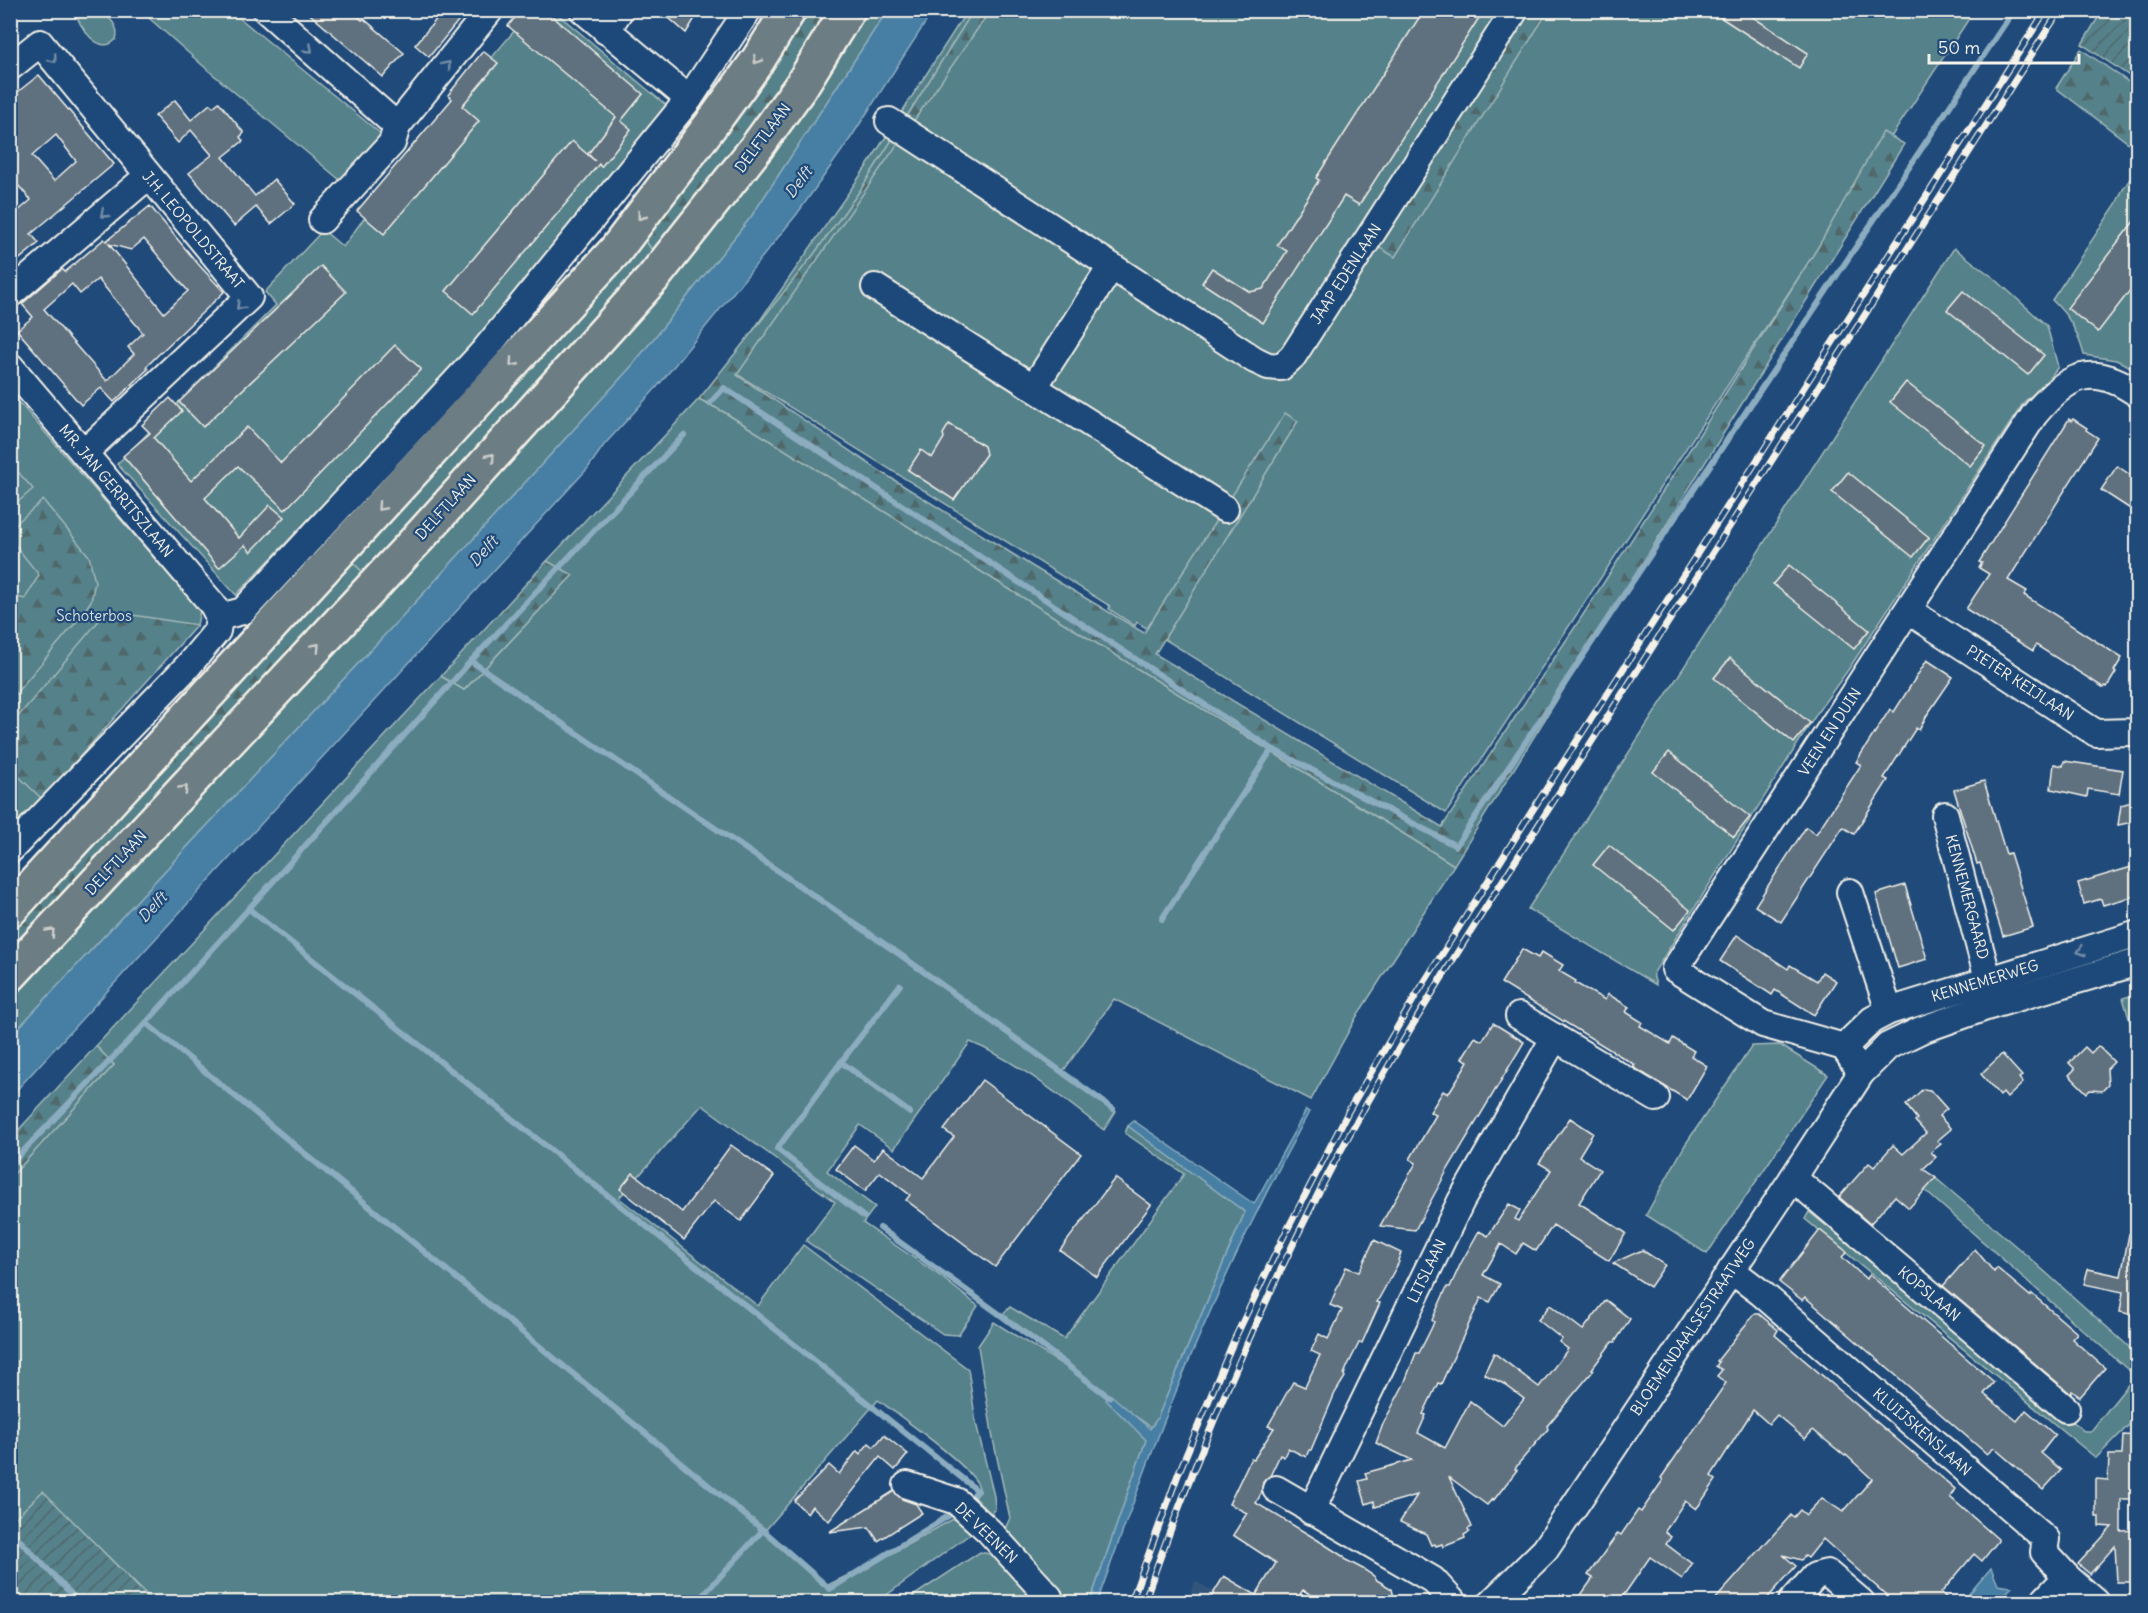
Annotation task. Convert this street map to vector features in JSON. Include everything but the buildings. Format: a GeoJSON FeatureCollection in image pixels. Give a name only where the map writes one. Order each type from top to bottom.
{"type":"FeatureCollection","features":[{"type":"Feature","properties":{"kind":"main road"},"geometry":{"type":"LineString","coordinates":[[10,910],[615,251],[758,60],[789,10]]}},
{"type":"Feature","properties":{"kind":"main road","name":"DELFTLAAN"},"geometry":{"type":"LineString","coordinates":[[10,975],[423,533],[653,278],[756,148],[801,86],[848,10]]}},
{"type":"Feature","properties":{"kind":"street"},"geometry":{"type":"LineString","coordinates":[[266,10],[397,126]]}},
{"type":"Feature","properties":{"kind":"street"},"geometry":{"type":"LineString","coordinates":[[322,220],[392,143],[397,126],[490,10]]}},
{"type":"Feature","properties":{"kind":"street"},"geometry":{"type":"LineString","coordinates":[[583,10],[613,21],[689,99]]}},
{"type":"Feature","properties":{"kind":"street"},"geometry":{"type":"LineString","coordinates":[[10,850],[187,667],[217,631],[219,617],[243,611],[484,351],[689,99],[748,10]]}},
{"type":"Feature","properties":{"kind":"street","name":"JAAP EDENLAAN"},"geometry":{"type":"LineString","coordinates":[[890,121],[1255,360],[1268,366],[1281,367],[1293,356],[1515,10]]}},
{"type":"Feature","properties":{"kind":"street","name":"J.H. LEOPOLDSTRAAT"},"geometry":{"type":"LineString","coordinates":[[10,67],[40,43],[249,297],[84,453]]}},
{"type":"Feature","properties":{"kind":"street"},"geometry":{"type":"LineString","coordinates":[[10,294],[148,176]]}},
{"type":"Feature","properties":{"kind":"street"},"geometry":{"type":"LineString","coordinates":[[1034,387],[1111,267]]}},
{"type":"Feature","properties":{"kind":"street"},"geometry":{"type":"LineString","coordinates":[[875,287],[1225,509]]}},
{"type":"Feature","properties":{"kind":"street","name":"MR. JAN GERRITSZLAAN"},"geometry":{"type":"LineString","coordinates":[[10,366],[213,605],[219,617]]}},
{"type":"Feature","properties":{"kind":"street","name":"VEEN EN DUIN"},"geometry":{"type":"LineString","coordinates":[[1844,1047],[1763,1024],[1675,969],[2034,415],[2050,395],[2072,379],[2085,376],[2120,381],[2138,394]]}},
{"type":"Feature","properties":{"kind":"street","name":"PIETER KEIJLAAN"},"geometry":{"type":"LineString","coordinates":[[1909,611],[2096,733],[2138,730]]}},
{"type":"Feature","properties":{"kind":"street","name":"KENNEMERGAARD"},"geometry":{"type":"LineString","coordinates":[[1945,815],[1988,979]]}},
{"type":"Feature","properties":{"kind":"street"},"geometry":{"type":"LineString","coordinates":[[1850,892],[1888,1011]]}},
{"type":"Feature","properties":{"kind":"street","name":"KENNEMERWEG"},"geometry":{"type":"LineString","coordinates":[[1844,1047],[1872,1020],[1888,1011],[2138,934]]}},
{"type":"Feature","properties":{"kind":"street","name":"KENNEMERWEG"},"geometry":{"type":"LineString","coordinates":[[1888,1046],[1921,1030],[1986,1007],[2138,962]]}},
{"type":"Feature","properties":{"kind":"street"},"geometry":{"type":"LineString","coordinates":[[1520,1016],[1656,1098]]}},
{"type":"Feature","properties":{"kind":"street","name":"LITSLAAN"},"geometry":{"type":"LineString","coordinates":[[1311,1511],[1461,1201],[1555,1037]]}},
{"type":"Feature","properties":{"kind":"street","name":"BLOEMENDAALSESTRAATWEG"},"geometry":{"type":"LineString","coordinates":[[1492,1602],[1545,1550],[1862,1072],[1888,1046]]}},
{"type":"Feature","properties":{"kind":"street"},"geometry":{"type":"LineString","coordinates":[[1844,1047],[1862,1072]]}},
{"type":"Feature","properties":{"kind":"street","name":"KOPSLAAN"},"geometry":{"type":"LineString","coordinates":[[1793,1178],[2066,1409]]}},
{"type":"Feature","properties":{"kind":"street","name":"KLUIJSKENSLAAN"},"geometry":{"type":"LineString","coordinates":[[1731,1270],[1760,1292],[2046,1539],[2044,1552],[2067,1577],[2096,1602]]}},
{"type":"Feature","properties":{"kind":"street","name":"DE VEENEN"},"geometry":{"type":"LineString","coordinates":[[907,1485],[956,1501],[989,1532],[1050,1600]]}},
{"type":"Feature","properties":{"kind":"street"},"geometry":{"type":"LineString","coordinates":[[1276,1489],[1432,1580],[1453,1602]]}},
{"type":"Feature","properties":{"kind":"street"},"geometry":{"type":"LineString","coordinates":[[1792,1602],[1815,1576],[1827,1573],[1861,1602]]}},
{"type":"Feature","properties":{"kind":"street"},"geometry":{"type":"LineString","coordinates":[[2043,1602],[2067,1577]]}},
{"type":"Feature","properties":{"kind":"shaded area"},"geometry":{"type":"Polygon","coordinates":[[[1195,1581],[1233,1602],[1187,1602],[1195,1581]]]}},
{"type":"Feature","properties":{"kind":"green space"},"geometry":{"type":"Polygon","coordinates":[[[76,11],[103,11],[117,31],[116,39],[104,45],[91,38],[77,17],[76,11]]]}},
{"type":"Feature","properties":{"kind":"green space"},"geometry":{"type":"Polygon","coordinates":[[[141,11],[231,11],[386,138],[346,185],[141,11]]]}},
{"type":"Feature","properties":{"kind":"green space"},"geometry":{"type":"Polygon","coordinates":[[[531,11],[554,11],[673,111],[442,379],[236,595],[117,464],[276,305],[265,292],[323,230],[343,247],[362,221],[413,162],[409,156],[531,11]]]}},
{"type":"Feature","properties":{"kind":"green space"},"geometry":{"type":"Polygon","coordinates":[[[804,11],[833,11],[758,120],[654,253],[642,235],[804,11]]]}},
{"type":"Feature","properties":{"kind":"green space"},"geometry":{"type":"Polygon","coordinates":[[[863,11],[887,11],[751,217],[631,367],[11,1036],[10,994],[557,410],[627,328],[863,11]]]}},
{"type":"Feature","properties":{"kind":"green space"},"geometry":{"type":"Polygon","coordinates":[[[967,11],[1974,11],[1446,813],[1137,622],[1135,626],[1109,609],[1110,606],[727,368],[869,163],[967,11]]]}},
{"type":"Feature","properties":{"kind":"green space"},"geometry":{"type":"Polygon","coordinates":[[[973,11],[990,11],[737,375],[883,473],[1144,633],[1285,413],[1298,421],[1155,654],[1442,827],[1699,435],[1818,247],[1883,132],[1904,144],[1454,865],[724,412],[699,399],[814,254],[861,189],[973,11]]]}},
{"type":"Feature","properties":{"kind":"green space"},"geometry":{"type":"Polygon","coordinates":[[[1531,11],[1548,11],[1395,257],[1378,247],[1531,11]]]}},
{"type":"Feature","properties":{"kind":"green space"},"geometry":{"type":"Polygon","coordinates":[[[2102,11],[2137,11],[2137,81],[2082,44],[2102,11]]]}},
{"type":"Feature","properties":{"kind":"green space"},"geometry":{"type":"Polygon","coordinates":[[[2081,49],[2137,88],[2138,146],[2135,148],[2056,88],[2081,49]]]}},
{"type":"Feature","properties":{"kind":"green space"},"geometry":{"type":"Polygon","coordinates":[[[2137,168],[2137,370],[2116,360],[2084,355],[2072,325],[2052,300],[2116,204],[2137,168]]]}},
{"type":"Feature","properties":{"kind":"green space"},"geometry":{"type":"Polygon","coordinates":[[[642,235],[654,253],[366,575],[351,561],[642,235]]]}},
{"type":"Feature","properties":{"kind":"green space"},"geometry":{"type":"Polygon","coordinates":[[[1954,248],[1994,278],[2047,326],[2058,367],[2043,386],[2024,402],[1848,670],[1819,710],[1653,974],[1656,985],[1528,909],[1954,248]]]}},
{"type":"Feature","properties":{"kind":"green space","name":"Schoterbos"},"geometry":{"type":"Polygon","coordinates":[[[10,392],[200,611],[197,625],[11,831],[10,392]]]}},
{"type":"Feature","properties":{"kind":"green space"},"geometry":{"type":"Polygon","coordinates":[[[699,399],[724,412],[1454,865],[1357,1016],[1311,1100],[1114,999],[1062,1073],[1116,1111],[1104,1130],[1022,1070],[970,1042],[894,1149],[860,1125],[827,1171],[875,1207],[863,1223],[940,1276],[978,1306],[958,1335],[943,1334],[806,1241],[835,1202],[702,1105],[619,1198],[758,1306],[803,1245],[968,1369],[976,1423],[994,1496],[995,1509],[990,1514],[973,1495],[979,1488],[975,1479],[965,1468],[878,1400],[763,1533],[828,1585],[891,1554],[962,1514],[977,1529],[877,1602],[154,1602],[43,1492],[11,1522],[10,1177],[114,1065],[96,1046],[441,676],[464,690],[572,576],[547,561],[699,399]]]}},
{"type":"Feature","properties":{"kind":"green space"},"geometry":{"type":"Polygon","coordinates":[[[11,464],[33,489],[10,508],[11,464]]]}},
{"type":"Feature","properties":{"kind":"green space"},"geometry":{"type":"Polygon","coordinates":[[[43,500],[89,556],[95,582],[91,601],[78,620],[11,699],[11,596],[25,599],[39,575],[11,540],[11,528],[43,500]]]}},
{"type":"Feature","properties":{"kind":"green space"},"geometry":{"type":"Polygon","coordinates":[[[351,561],[366,575],[11,958],[10,927],[351,561]]]}},
{"type":"Feature","properties":{"kind":"green space"},"geometry":{"type":"Polygon","coordinates":[[[547,561],[573,575],[464,690],[441,676],[547,561]]]}},
{"type":"Feature","properties":{"kind":"green space"},"geometry":{"type":"Polygon","coordinates":[[[107,611],[197,625],[42,799],[11,769],[11,725],[107,611]]]}},
{"type":"Feature","properties":{"kind":"green space"},"geometry":{"type":"Polygon","coordinates":[[[2138,994],[2137,1045],[2123,998],[2138,994]]]}},
{"type":"Feature","properties":{"kind":"green space"},"geometry":{"type":"Polygon","coordinates":[[[1780,1045],[1828,1075],[1707,1254],[1646,1215],[1685,1145],[1752,1046],[1780,1045]]]}},
{"type":"Feature","properties":{"kind":"green space"},"geometry":{"type":"Polygon","coordinates":[[[96,1046],[114,1065],[11,1177],[11,1138],[96,1046]]]}},
{"type":"Feature","properties":{"kind":"green space"},"geometry":{"type":"Polygon","coordinates":[[[1128,1126],[1245,1212],[1157,1419],[1151,1427],[1131,1413],[1146,1440],[1090,1602],[1067,1602],[1044,1582],[1004,1531],[1010,1518],[993,1439],[978,1346],[994,1322],[1103,1390],[1003,1314],[1010,1307],[1064,1339],[1184,1174],[1125,1133],[1128,1126]]]}},
{"type":"Feature","properties":{"kind":"green space"},"geometry":{"type":"Polygon","coordinates":[[[1932,1175],[2137,1354],[2137,1417],[2096,1458],[1805,1219],[1809,1212],[2084,1431],[2091,1431],[2135,1376],[1922,1188],[1932,1175]]]}},
{"type":"Feature","properties":{"kind":"green space"},"geometry":{"type":"Polygon","coordinates":[[[43,1491],[154,1602],[11,1602],[11,1522],[43,1491]]]}},
{"type":"Feature","properties":{"kind":"green space"},"geometry":{"type":"Polygon","coordinates":[[[980,1552],[998,1556],[1039,1602],[904,1602],[980,1552]]]}},
{"type":"Feature","properties":{"kind":"water","name":"Delft"},"geometry":{"type":"Polygon","coordinates":[[[887,11],[933,11],[850,139],[797,214],[657,387],[604,445],[588,468],[11,1096],[11,1036],[631,367],[751,217],[887,11]]]}},
{"type":"Feature","properties":{"kind":"water"},"geometry":{"type":"Polygon","coordinates":[[[1306,1110],[1309,1112],[1255,1215],[1206,1321],[1162,1426],[1097,1602],[1090,1602],[1146,1440],[1106,1400],[1111,1395],[1150,1429],[1157,1419],[1245,1212],[1128,1126],[1134,1121],[1254,1204],[1306,1110]]]}},
{"type":"Feature","properties":{"kind":"water"},"geometry":{"type":"Polygon","coordinates":[[[1991,1568],[1998,1585],[2012,1587],[1997,1602],[1979,1602],[1969,1594],[1991,1568]]]}},
{"type":"Feature","properties":{"kind":"waterway"},"geometry":{"type":"LineString","coordinates":[[1272,749],[1456,846],[2014,10]]}},
{"type":"Feature","properties":{"kind":"waterway"},"geometry":{"type":"LineString","coordinates":[[710,403],[724,388],[1272,749],[1162,919]]}},
{"type":"Feature","properties":{"kind":"waterway"},"geometry":{"type":"LineString","coordinates":[[10,1165],[146,1023],[471,661],[684,435]]}},
{"type":"Feature","properties":{"kind":"waterway"},"geometry":{"type":"LineString","coordinates":[[471,661],[902,956],[1113,1109]]}},
{"type":"Feature","properties":{"kind":"waterway"},"geometry":{"type":"LineString","coordinates":[[249,909],[978,1491],[971,1497]]}},
{"type":"Feature","properties":{"kind":"waterway"},"geometry":{"type":"LineString","coordinates":[[900,985],[841,1062],[910,1113]]}},
{"type":"Feature","properties":{"kind":"waterway"},"geometry":{"type":"LineString","coordinates":[[146,1023],[763,1530]]}},
{"type":"Feature","properties":{"kind":"waterway"},"geometry":{"type":"LineString","coordinates":[[841,1062],[777,1149],[864,1217]]}},
{"type":"Feature","properties":{"kind":"waterway"},"geometry":{"type":"LineString","coordinates":[[880,1228],[1109,1397]]}},
{"type":"Feature","properties":{"kind":"waterway"},"geometry":{"type":"LineString","coordinates":[[704,1594],[763,1530],[830,1589],[950,1515]]}},
{"type":"Feature","properties":{"kind":"waterway"},"geometry":{"type":"LineString","coordinates":[[10,1530],[79,1602]]}},
{"type":"Feature","properties":{"kind":"railway"},"geometry":{"type":"LineString","coordinates":[[1131,1602],[1179,1472],[1234,1340],[1349,1110],[1415,997],[1532,811],[2046,10]]}},
{"type":"Feature","properties":{"kind":"railway"},"geometry":{"type":"LineString","coordinates":[[1144,1602],[1225,1393],[1295,1240],[1365,1106],[1489,903],[2060,10]]}}]}
